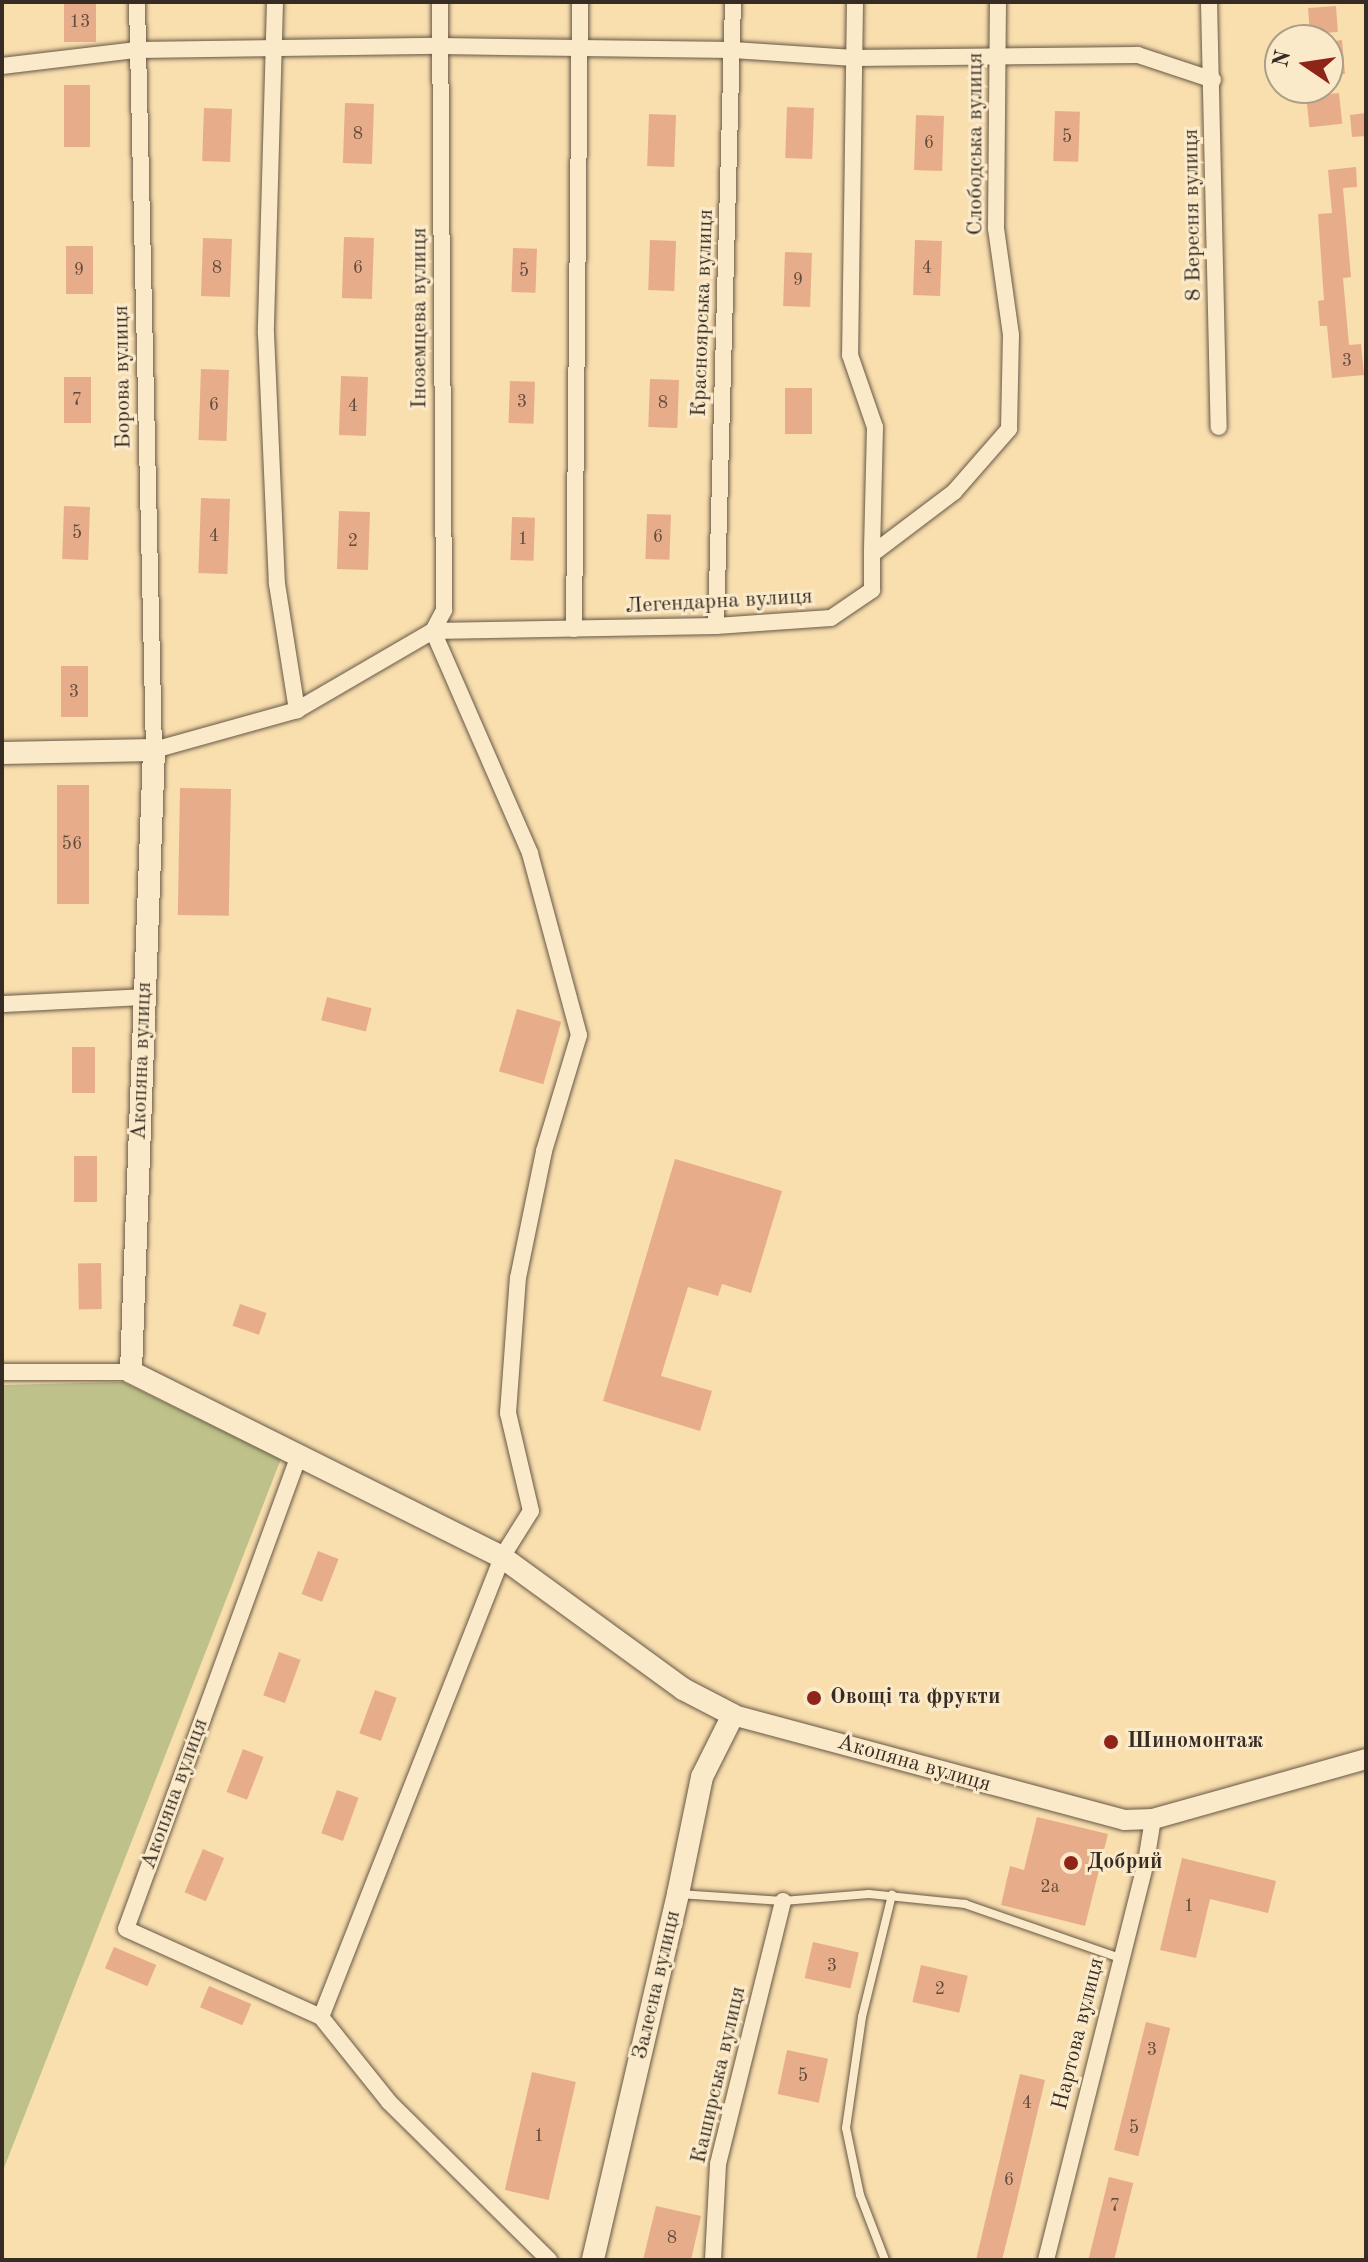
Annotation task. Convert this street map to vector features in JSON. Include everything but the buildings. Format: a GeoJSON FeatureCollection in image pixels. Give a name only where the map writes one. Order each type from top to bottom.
{"type":"FeatureCollection","features":[{"type":"Feature","properties":{"kind":"main road"},"geometry":{"type":"LineString","coordinates":[[2,753],[154,750]]}},
{"type":"Feature","properties":{"kind":"main road","name":"Акопяна вулиця"},"geometry":{"type":"LineString","coordinates":[[154,750],[131,1372],[298,1458],[502,1557],[683,1689],[733,1715]]}},
{"type":"Feature","properties":{"kind":"main road","name":"Залесна вулиця"},"geometry":{"type":"LineString","coordinates":[[593,2260],[702,1777],[733,1715]]}},
{"type":"Feature","properties":{"kind":"street","name":"Борова вулиця"},"geometry":{"type":"LineString","coordinates":[[137,2],[154,750]]}},
{"type":"Feature","properties":{"kind":"street"},"geometry":{"type":"LineString","coordinates":[[275,2],[266,334],[277,584],[297,710]]}},
{"type":"Feature","properties":{"kind":"street","name":"Іноземцева вулиця"},"geometry":{"type":"LineString","coordinates":[[433,631],[444,610],[440,2]]}},
{"type":"Feature","properties":{"kind":"street"},"geometry":{"type":"LineString","coordinates":[[574,629],[580,2]]}},
{"type":"Feature","properties":{"kind":"street","name":"Красноярська вулиця"},"geometry":{"type":"LineString","coordinates":[[716,626],[733,2]]}},
{"type":"Feature","properties":{"kind":"street"},"geometry":{"type":"LineString","coordinates":[[855,2],[850,355],[875,427],[872,554]]}},
{"type":"Feature","properties":{"kind":"street","name":"Слободська вулиця"},"geometry":{"type":"LineString","coordinates":[[872,554],[954,492],[1009,429],[1011,335],[996,228],[998,2]]}},
{"type":"Feature","properties":{"kind":"street","name":"8 Вересня вулиця"},"geometry":{"type":"LineString","coordinates":[[1209,2],[1219,427]]}},
{"type":"Feature","properties":{"kind":"street"},"geometry":{"type":"LineString","coordinates":[[2,66],[137,50],[440,46],[733,50],[854,58],[998,59],[1138,55],[1213,80]]}},
{"type":"Feature","properties":{"kind":"street","name":"Легендарна вулиця"},"geometry":{"type":"LineString","coordinates":[[433,631],[716,626],[831,618],[872,590],[872,554]]}},
{"type":"Feature","properties":{"kind":"street"},"geometry":{"type":"LineString","coordinates":[[154,750],[297,710],[433,631],[530,853],[579,1035],[544,1151],[518,1278],[508,1413],[531,1511],[502,1557],[321,2017]]}},
{"type":"Feature","properties":{"kind":"street"},"geometry":{"type":"LineString","coordinates":[[2,1004],[145,997]]}},
{"type":"Feature","properties":{"kind":"street","name":"Акопяна вулиця"},"geometry":{"type":"LineString","coordinates":[[2,1372],[131,1372]]}},
{"type":"Feature","properties":{"kind":"street","name":"Акопяна вулиця"},"geometry":{"type":"LineString","coordinates":[[298,1458],[126,1929],[321,2017],[389,2102],[549,2260]]}},
{"type":"Feature","properties":{"kind":"street","name":"Акопяна вулиця"},"geometry":{"type":"LineString","coordinates":[[733,1715],[1124,1820],[1153,1819],[1366,1759]]}},
{"type":"Feature","properties":{"kind":"street","name":"Нартова вулиця"},"geometry":{"type":"LineString","coordinates":[[1046,2260],[1146,1862],[1153,1819]]}},
{"type":"Feature","properties":{"kind":"street","name":"Каширська вулиця"},"geometry":{"type":"LineString","coordinates":[[713,2260],[718,2164],[783,1901]]}},
{"type":"Feature","properties":{"kind":"lane"},"geometry":{"type":"LineString","coordinates":[[678,1894],[783,1901],[892,1895],[965,1904],[1120,1958]]}},
{"type":"Feature","properties":{"kind":"lane"},"geometry":{"type":"LineString","coordinates":[[885,2260],[860,2195],[846,2128],[862,2017],[892,1895]]}},
{"type":"Feature","properties":{"kind":"green space"},"geometry":{"type":"Polygon","coordinates":[[[123,1382],[281,1459],[2,2173],[2,1385],[123,1382]]]}},
{"type":"Feature","properties":{"kind":"place","name":"Овощі та фрукти"},"geometry":{"type":"Point","coordinates":[814,1698]}},
{"type":"Feature","properties":{"kind":"place","name":"Шиномонтаж"},"geometry":{"type":"Point","coordinates":[1111,1742]}},
{"type":"Feature","properties":{"kind":"place","name":"Добрий"},"geometry":{"type":"Point","coordinates":[1071,1863]}}]}
